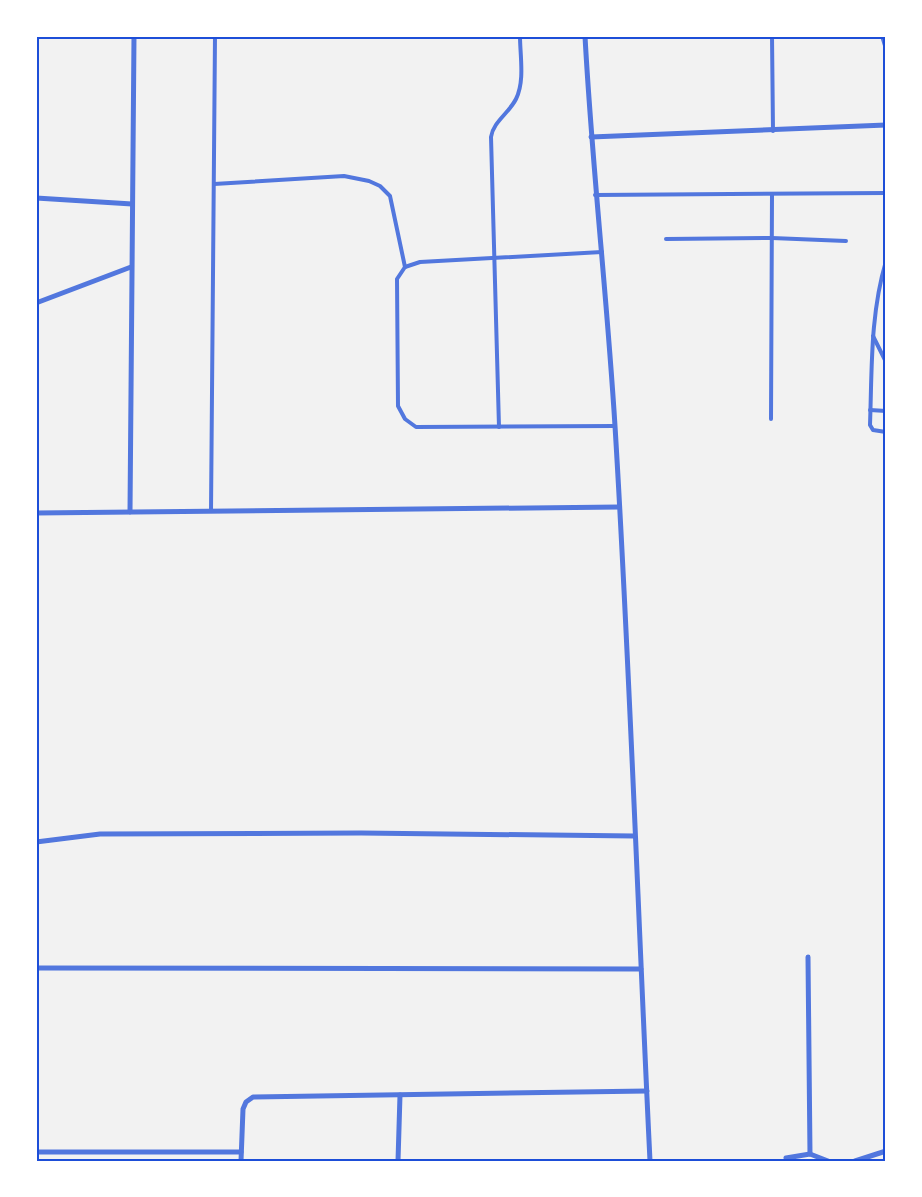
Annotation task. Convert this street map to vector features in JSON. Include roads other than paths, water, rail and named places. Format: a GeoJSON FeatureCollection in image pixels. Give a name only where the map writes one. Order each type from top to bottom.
{"type":"FeatureCollection","features":[{"type":"Feature","properties":{"kind":"street"},"geometry":{"type":"LineString","coordinates":[[130,512],[134,36]]}},
{"type":"Feature","properties":{"kind":"street"},"geometry":{"type":"LineString","coordinates":[[585,36],[591,137],[615,426],[650,1161]]}},
{"type":"Feature","properties":{"kind":"street"},"geometry":{"type":"LineString","coordinates":[[591,137],[886,126]]}},
{"type":"Feature","properties":{"kind":"street"},"geometry":{"type":"LineString","coordinates":[[36,198],[132,204]]}},
{"type":"Feature","properties":{"kind":"street"},"geometry":{"type":"LineString","coordinates":[[36,303],[132,267]]}},
{"type":"Feature","properties":{"kind":"street"},"geometry":{"type":"LineString","coordinates":[[36,513],[211,513],[619,507]]}},
{"type":"Feature","properties":{"kind":"street"},"geometry":{"type":"LineString","coordinates":[[36,842],[100,834],[362,833],[634,836]]}},
{"type":"Feature","properties":{"kind":"street"},"geometry":{"type":"LineString","coordinates":[[808,957],[810,1154]]}},
{"type":"Feature","properties":{"kind":"street"},"geometry":{"type":"LineString","coordinates":[[36,968],[641,969]]}},
{"type":"Feature","properties":{"kind":"street"},"geometry":{"type":"LineString","coordinates":[[241,1161],[242,1109],[246,1102],[253,1097],[646,1091]]}},
{"type":"Feature","properties":{"kind":"street"},"geometry":{"type":"LineString","coordinates":[[398,1161],[400,1095]]}},
{"type":"Feature","properties":{"kind":"street"},"geometry":{"type":"LineString","coordinates":[[855,1161],[886,1151]]}},
{"type":"Feature","properties":{"kind":"street"},"geometry":{"type":"LineString","coordinates":[[36,1152],[241,1152]]}},
{"type":"Feature","properties":{"kind":"street"},"geometry":{"type":"LineString","coordinates":[[786,1158],[810,1154],[828,1161]]}},
{"type":"Feature","properties":{"kind":"lane"},"geometry":{"type":"LineString","coordinates":[[211,513],[215,36]]}},
{"type":"Feature","properties":{"kind":"lane"},"geometry":{"type":"LineString","coordinates":[[499,427],[491,137],[492,129],[507,112],[519,91],[520,36]]}},
{"type":"Feature","properties":{"kind":"lane"},"geometry":{"type":"LineString","coordinates":[[772,36],[774,131]]}},
{"type":"Feature","properties":{"kind":"lane"},"geometry":{"type":"LineString","coordinates":[[882,36],[886,49]]}},
{"type":"Feature","properties":{"kind":"lane"},"geometry":{"type":"LineString","coordinates":[[214,184],[344,176],[369,181],[380,186],[390,196],[405,267]]}},
{"type":"Feature","properties":{"kind":"lane"},"geometry":{"type":"LineString","coordinates":[[596,195],[886,193]]}},
{"type":"Feature","properties":{"kind":"lane"},"geometry":{"type":"LineString","coordinates":[[771,419],[772,194]]}},
{"type":"Feature","properties":{"kind":"lane"},"geometry":{"type":"LineString","coordinates":[[666,239],[772,238],[846,241]]}},
{"type":"Feature","properties":{"kind":"lane"},"geometry":{"type":"LineString","coordinates":[[602,252],[420,262],[405,267],[397,279],[397,396],[402,415],[416,427],[615,426]]}},
{"type":"Feature","properties":{"kind":"lane"},"geometry":{"type":"LineString","coordinates":[[886,261],[877,293],[873,334],[870,410],[870,425],[873,430],[886,432]]}},
{"type":"Feature","properties":{"kind":"lane"},"geometry":{"type":"LineString","coordinates":[[873,334],[886,362]]}},
{"type":"Feature","properties":{"kind":"lane"},"geometry":{"type":"LineString","coordinates":[[870,410],[886,411]]}}]}
